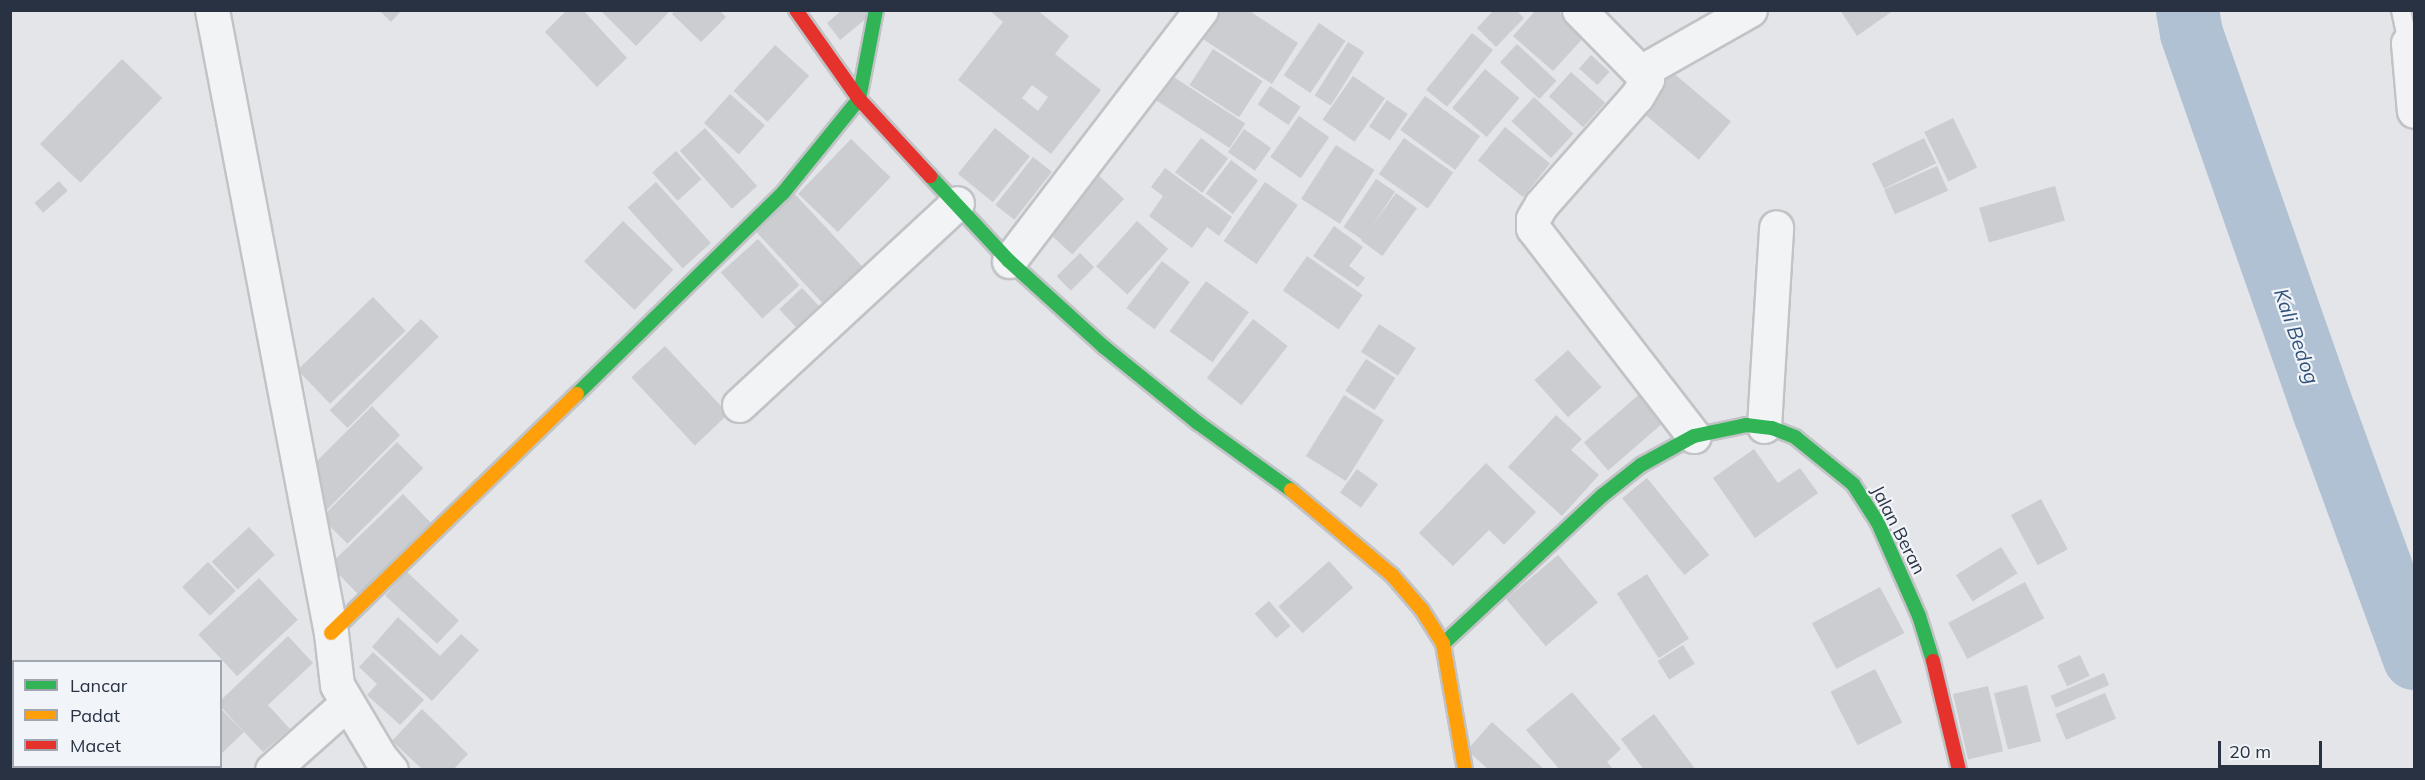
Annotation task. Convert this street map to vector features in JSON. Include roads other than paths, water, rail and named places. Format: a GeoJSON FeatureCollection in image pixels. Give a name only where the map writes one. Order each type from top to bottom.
{"type":"FeatureCollection","features":[{"type":"Feature","properties":{"kind":"street"},"geometry":{"type":"LineString","coordinates":[[212,10],[332,633],[337,685],[346,704],[391,770]]}},
{"type":"Feature","properties":{"kind":"street"},"geometry":{"type":"LineString","coordinates":[[795,10],[859,99],[1009,261],[1104,347],[1356,543],[1392,574],[1422,610],[1443,644],[1465,770]]}},
{"type":"Feature","properties":{"kind":"street"},"geometry":{"type":"LineString","coordinates":[[332,633],[783,193],[859,99],[864,59],[876,10]]}},
{"type":"Feature","properties":{"kind":"street"},"geometry":{"type":"LineString","coordinates":[[1009,261],[1201,10]]}},
{"type":"Feature","properties":{"kind":"street"},"geometry":{"type":"LineString","coordinates":[[1579,10],[1642,70],[1647,79],[1643,88],[1542,205],[1533,219],[1533,228],[1694,436]]}},
{"type":"Feature","properties":{"kind":"street"},"geometry":{"type":"LineString","coordinates":[[1642,70],[1750,10]]}},
{"type":"Feature","properties":{"kind":"street"},"geometry":{"type":"LineString","coordinates":[[2411,41],[2415,111]]}},
{"type":"Feature","properties":{"kind":"street"},"geometry":{"type":"LineString","coordinates":[[739,405],[957,203]]}},
{"type":"Feature","properties":{"kind":"street"},"geometry":{"type":"LineString","coordinates":[[1764,426],[1776,227]]}},
{"type":"Feature","properties":{"kind":"street","name":"Jalan Beran"},"geometry":{"type":"LineString","coordinates":[[1443,644],[1603,495],[1641,465],[1694,436],[1746,425],[1764,426],[1814,449],[1853,484],[1867,502],[1919,616],[1939,679],[1959,770]]}},
{"type":"Feature","properties":{"kind":"street"},"geometry":{"type":"LineString","coordinates":[[272,770],[346,704]]}},
{"type":"Feature","properties":{"kind":"lane"},"geometry":{"type":"LineString","coordinates":[[2401,10],[2411,41]]}},
{"type":"Feature","properties":{"kind":"waterway","name":"Kali Bedog"},"geometry":{"type":"LineString","coordinates":[[2187,10],[2191,33],[2325,415],[2414,658]]}}]}
